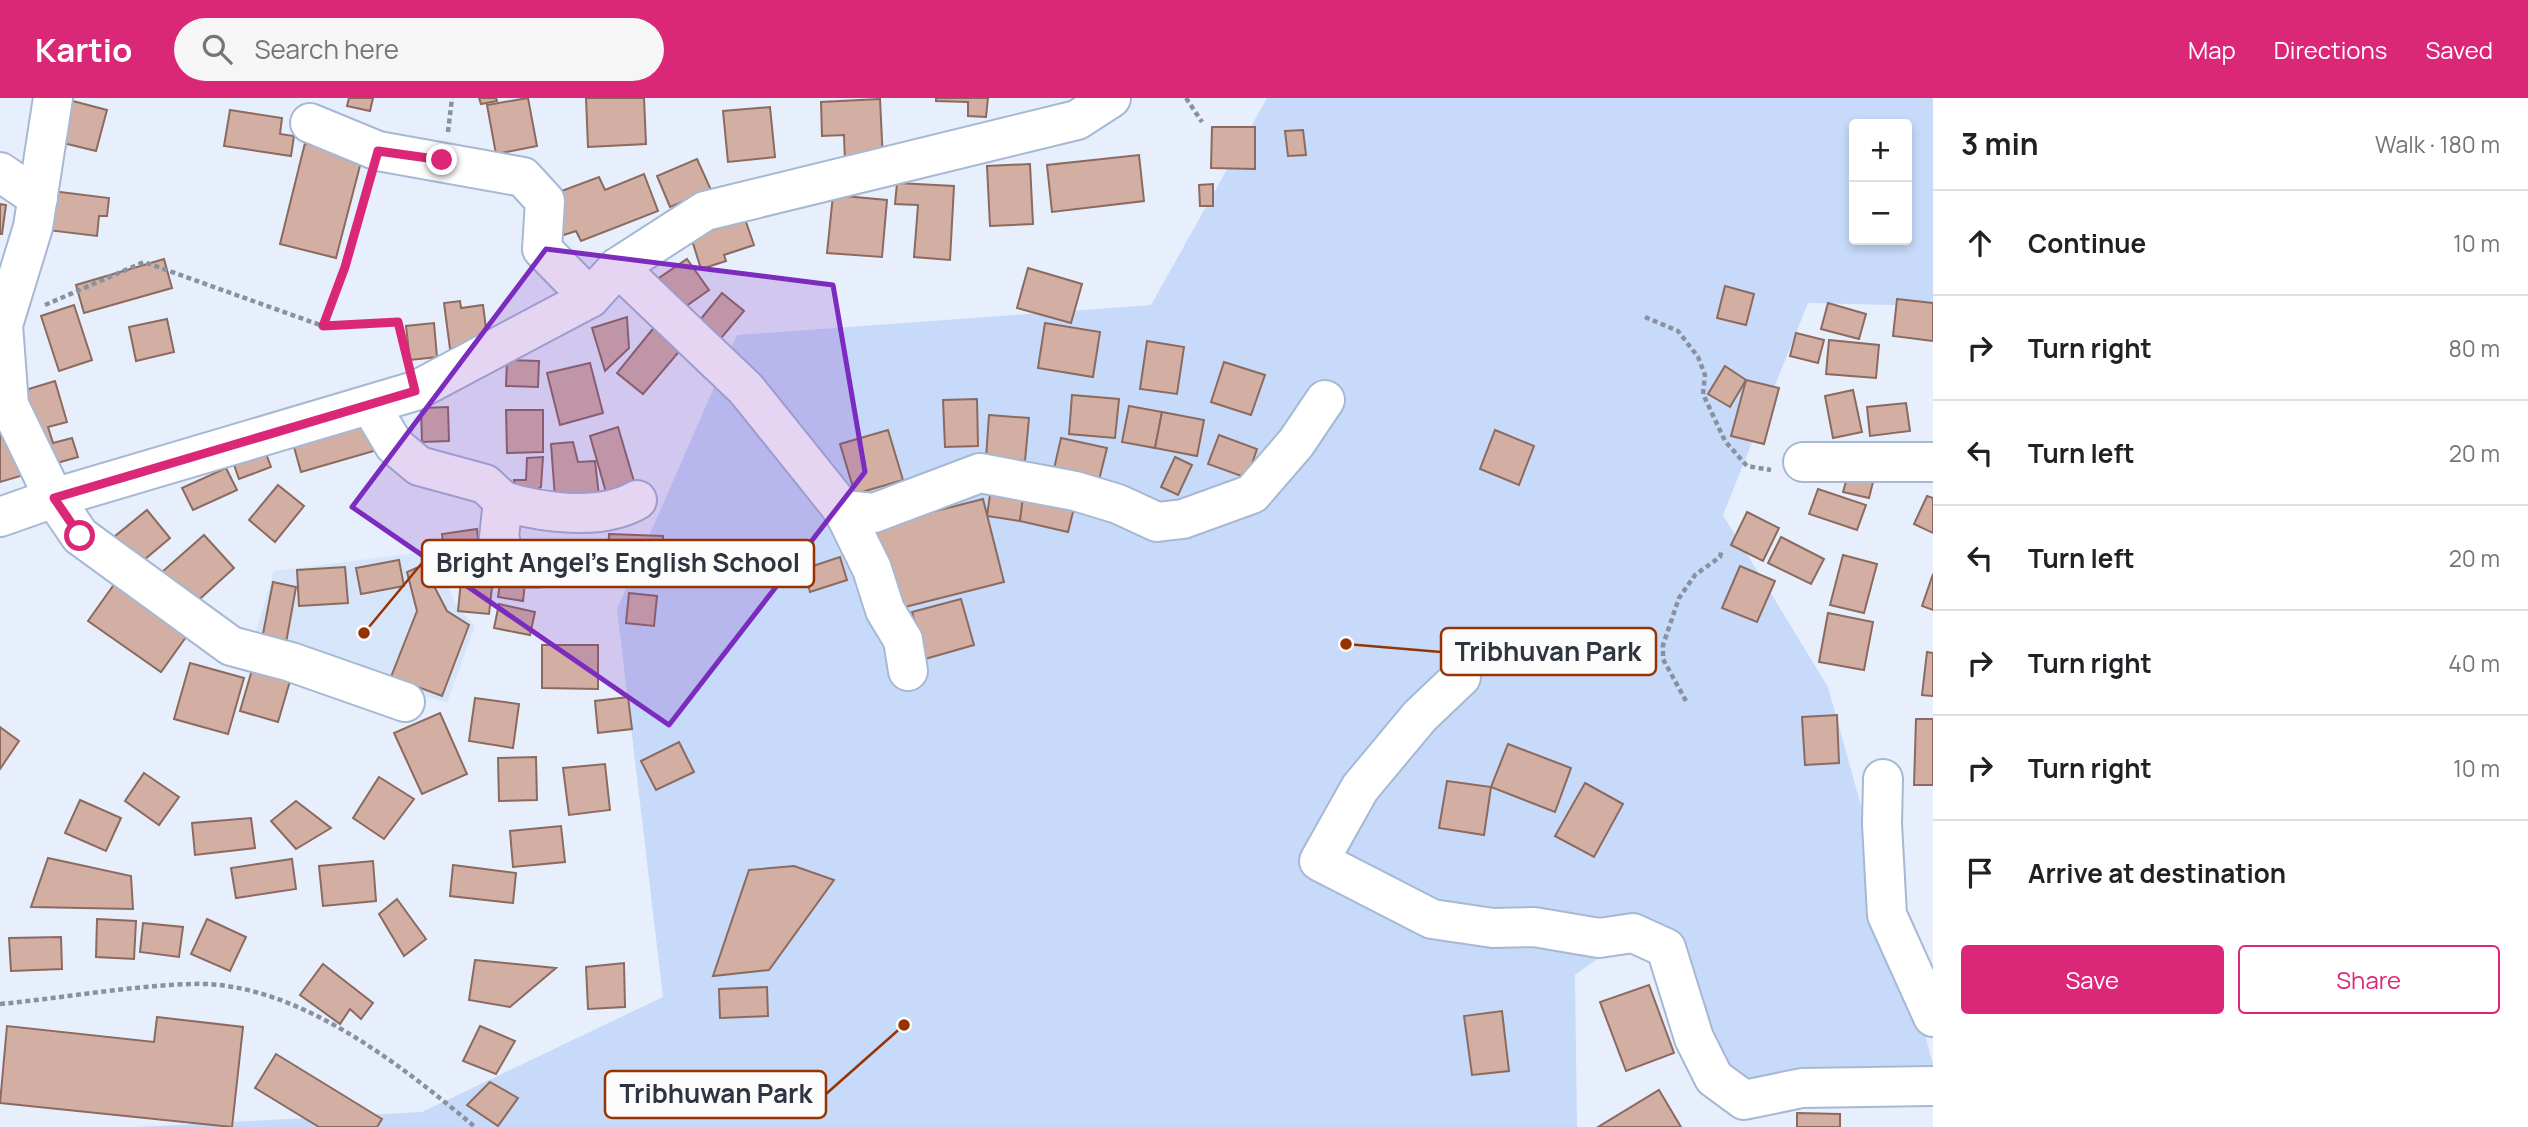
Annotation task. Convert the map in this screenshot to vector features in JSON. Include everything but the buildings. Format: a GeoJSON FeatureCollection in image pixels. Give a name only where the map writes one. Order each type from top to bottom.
{"type":"FeatureCollection","features":[{"type":"Feature","properties":{"kind":"street"},"geometry":{"type":"LineString","coordinates":[[53,98],[38,198],[3,325],[9,405],[54,498],[80,536],[231,646],[291,662],[405,702]]}},
{"type":"Feature","properties":{"kind":"street"},"geometry":{"type":"LineString","coordinates":[[0,517],[54,498],[415,391],[590,298],[618,267],[705,211],[1077,120],[1111,98]]}},
{"type":"Feature","properties":{"kind":"street"},"geometry":{"type":"LineString","coordinates":[[310,123],[378,151],[523,177],[545,201],[542,249],[590,298]]}},
{"type":"Feature","properties":{"kind":"street"},"geometry":{"type":"LineString","coordinates":[[0,173],[38,198]]}},
{"type":"Feature","properties":{"kind":"street"},"geometry":{"type":"LineString","coordinates":[[618,267],[746,389],[843,510],[872,569],[885,610],[903,640],[908,671]]}},
{"type":"Feature","properties":{"kind":"street"},"geometry":{"type":"LineString","coordinates":[[843,510],[874,513],[980,473],[1086,495],[1118,504],[1157,522],[1183,519],[1252,494],[1296,443],[1325,400]]}},
{"type":"Feature","properties":{"kind":"street"},"geometry":{"type":"LineString","coordinates":[[370,405],[394,444],[419,466],[485,484],[503,501],[525,508],[589,514],[620,510],[637,500]]}},
{"type":"Feature","properties":{"kind":"street"},"geometry":{"type":"LineString","coordinates":[[1803,462],[1933,462]]}},
{"type":"Feature","properties":{"kind":"street"},"geometry":{"type":"LineString","coordinates":[[503,501],[499,537],[508,566],[537,568]]}},
{"type":"Feature","properties":{"kind":"street"},"geometry":{"type":"LineString","coordinates":[[1461,677],[1420,716],[1360,788],[1319,861],[1432,919],[1493,928],[1534,927],[1600,938],[1633,933],[1666,948],[1694,1038],[1714,1078],[1744,1100],[1802,1088],[1933,1086]]}},
{"type":"Feature","properties":{"kind":"street"},"geometry":{"type":"LineString","coordinates":[[1883,779],[1882,824],[1887,915],[1933,1017]]}},
{"type":"Feature","properties":{"kind":"path"},"geometry":{"type":"LineString","coordinates":[[1186,98],[1202,122]]}},
{"type":"Feature","properties":{"kind":"path"},"geometry":{"type":"LineString","coordinates":[[323,326],[345,267],[378,151]]}},
{"type":"Feature","properties":{"kind":"path"},"geometry":{"type":"LineString","coordinates":[[3,325],[145,262],[323,326],[398,322],[415,391]]}},
{"type":"Feature","properties":{"kind":"path"},"geometry":{"type":"LineString","coordinates":[[1646,317],[1678,331],[1698,357],[1705,375],[1703,394],[1725,441],[1747,466],[1777,471],[1803,462]]}},
{"type":"Feature","properties":{"kind":"path"},"geometry":{"type":"LineString","coordinates":[[1686,701],[1663,659],[1662,645],[1679,598],[1695,575],[1720,557],[1722,549]]}},
{"type":"Feature","properties":{"kind":"path"},"geometry":{"type":"LineString","coordinates":[[0,1004],[193,984],[273,996],[379,1051],[475,1127]]}},
{"type":"Feature","properties":{"kind":"highlighted area"},"geometry":{"type":"Polygon","coordinates":[[[546,249],[833,285],[865,472],[669,725],[352,507],[546,249]]]}},
{"type":"Feature","properties":{"kind":"shaded area"},"geometry":{"type":"Polygon","coordinates":[[[1267,98],[1933,98],[1933,306],[1808,303],[1723,515],[1828,687],[1933,1064],[1933,1086],[1744,1100],[1633,933],[1575,975],[1577,1127],[137,1127],[422,1112],[663,997],[617,609],[737,335],[1151,305],[1267,98]]]}},
{"type":"Feature","properties":{"kind":"shaded area"},"geometry":{"type":"Polygon","coordinates":[[[431,551],[456,605],[475,626],[447,703],[253,641],[274,571],[431,551]]]}},
{"type":"Feature","properties":{"kind":"place","name":"Bright Angel's English School"},"geometry":{"type":"Point","coordinates":[364,633]}},
{"type":"Feature","properties":{"kind":"place","name":"Tribhuvan Park"},"geometry":{"type":"Point","coordinates":[1346,644]}},
{"type":"Feature","properties":{"kind":"place","name":"Tribhuwan Park"},"geometry":{"type":"Point","coordinates":[904,1025]}},
{"type":"Feature","properties":{"kind":"route"},"geometry":{"type":"LineString","coordinates":[[80,536],[54,498],[415,391],[398,322],[323,326],[345,267],[378,151],[442,160]]}}]}
